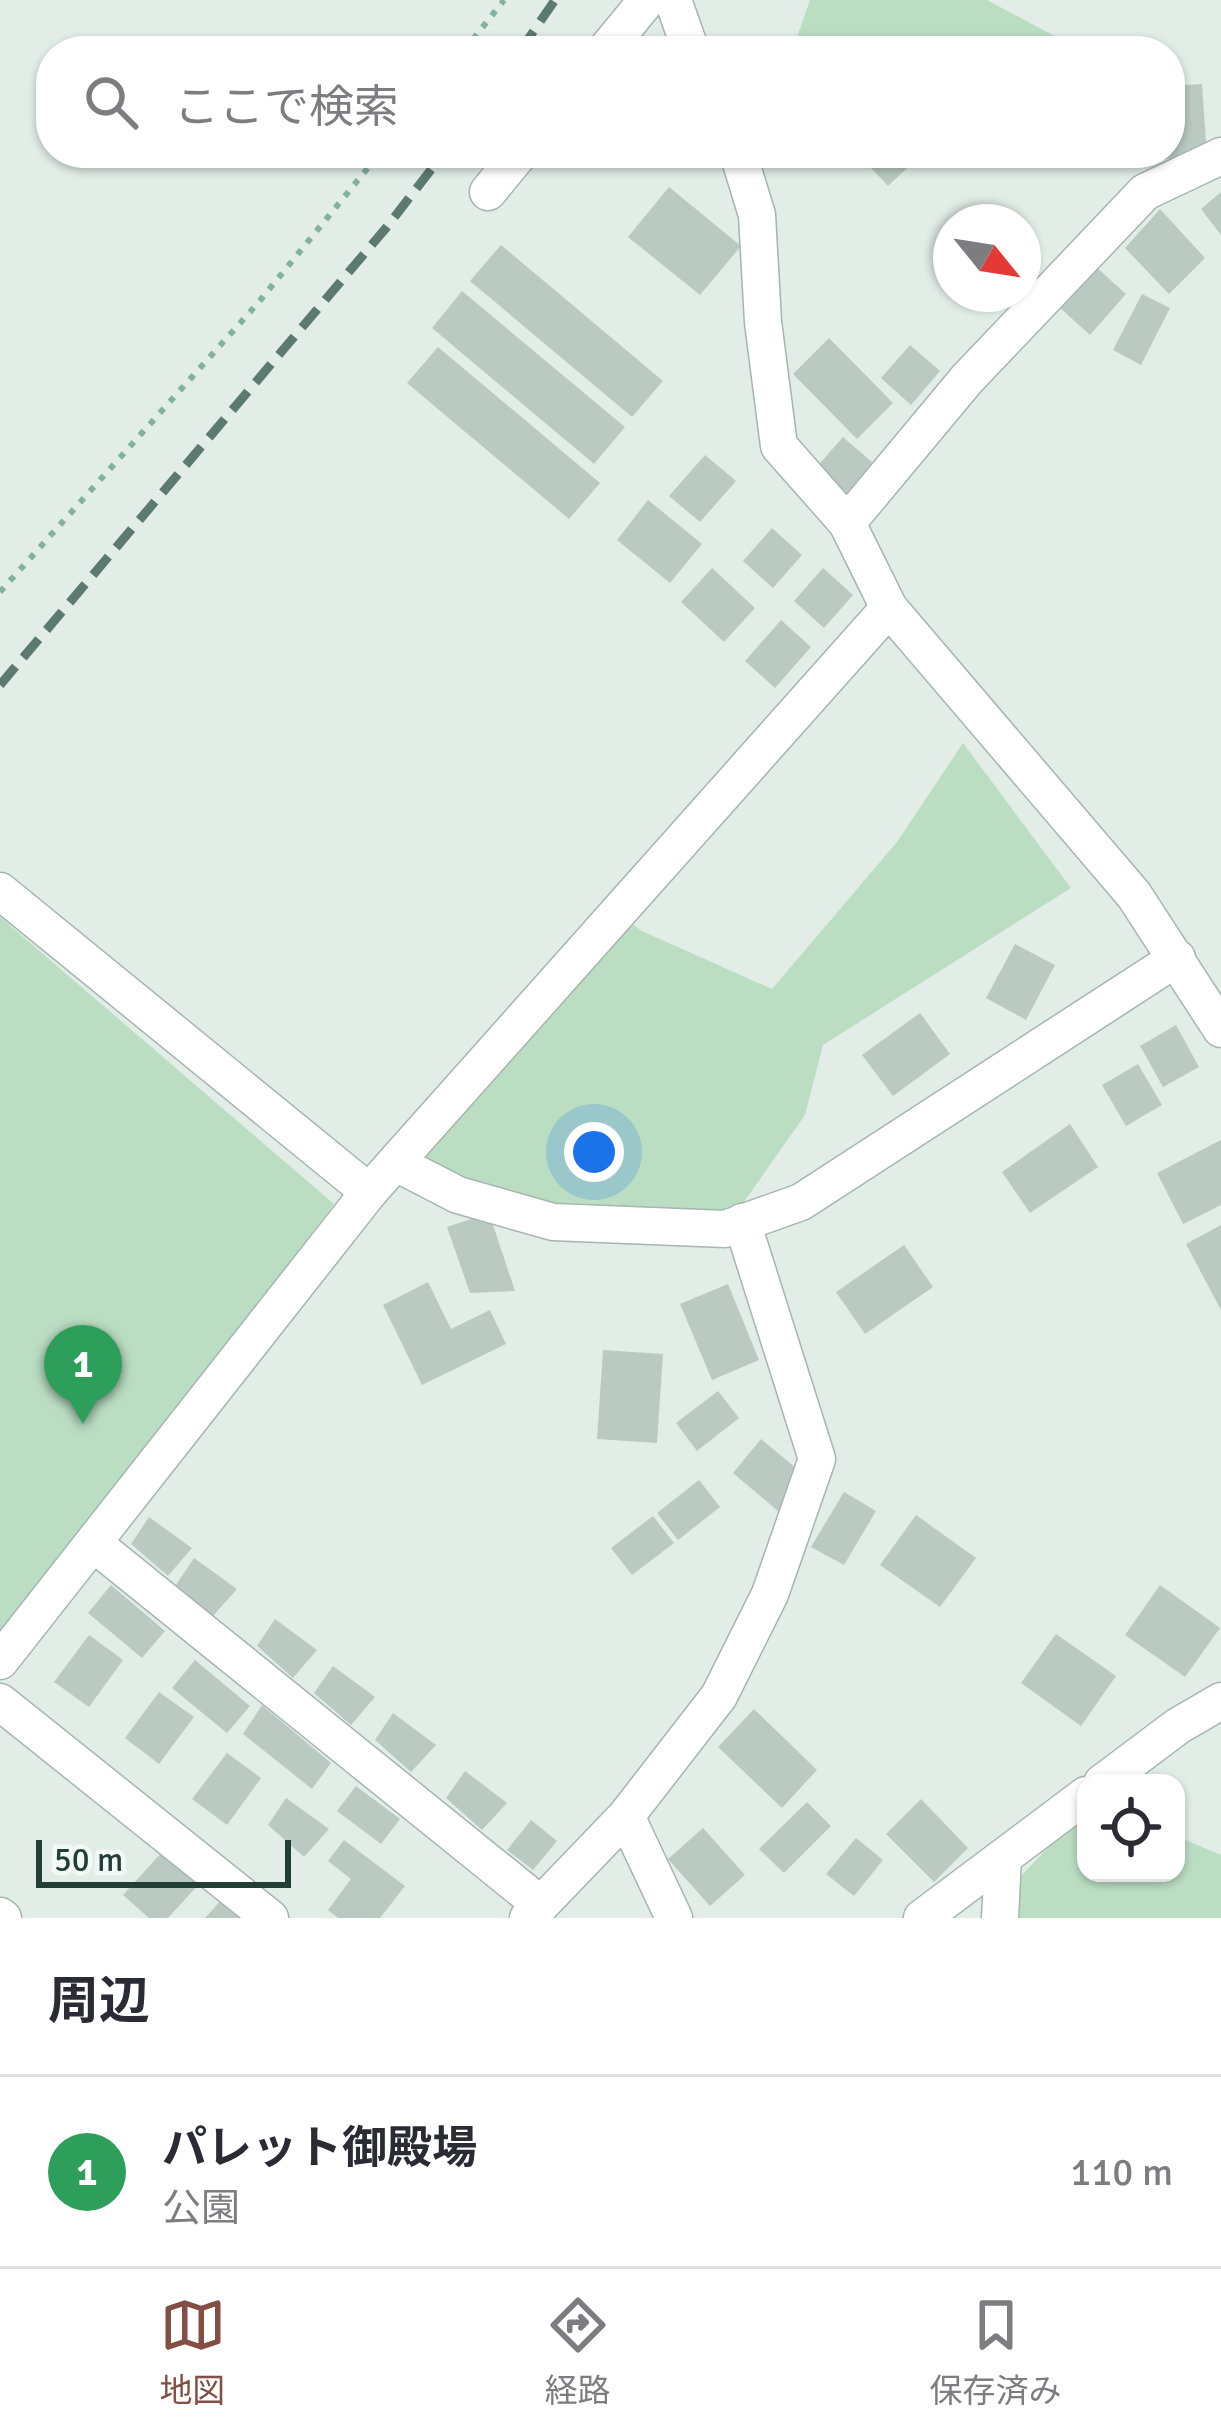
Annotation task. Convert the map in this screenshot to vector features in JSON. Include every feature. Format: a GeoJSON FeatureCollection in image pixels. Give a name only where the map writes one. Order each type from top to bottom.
{"type":"FeatureCollection","features":[{"type":"Feature","properties":{"kind":"street"},"geometry":{"type":"LineString","coordinates":[[617,36],[647,0]]}},
{"type":"Feature","properties":{"kind":"street"},"geometry":{"type":"LineString","coordinates":[[673,0],[686,36]]}},
{"type":"Feature","properties":{"kind":"street"},"geometry":{"type":"LineString","coordinates":[[847,523],[1012,329],[1145,192],[1221,156]]}},
{"type":"Feature","properties":{"kind":"street"},"geometry":{"type":"LineString","coordinates":[[488,192],[508,168]]}},
{"type":"Feature","properties":{"kind":"street"},"geometry":{"type":"LineString","coordinates":[[743,168],[758,214],[764,322],[779,446],[847,523],[889,608],[1134,895],[1221,1029]]}},
{"type":"Feature","properties":{"kind":"street"},"geometry":{"type":"LineString","coordinates":[[0,1661],[369,1192],[889,608]]}},
{"type":"Feature","properties":{"kind":"street"},"geometry":{"type":"LineString","coordinates":[[0,891],[369,1192]]}},
{"type":"Feature","properties":{"kind":"street"},"geometry":{"type":"LineString","coordinates":[[396,1162],[458,1195],[553,1222],[725,1229],[801,1202],[1177,958]]}},
{"type":"Feature","properties":{"kind":"street"},"geometry":{"type":"LineString","coordinates":[[93,1543],[534,1911],[626,1816],[719,1696],[770,1594],[817,1460],[742,1222]]}},
{"type":"Feature","properties":{"kind":"street"},"geometry":{"type":"LineString","coordinates":[[1114,1774],[1221,1701]]}},
{"type":"Feature","properties":{"kind":"street"},"geometry":{"type":"LineString","coordinates":[[0,1702],[270,1918]]}},
{"type":"Feature","properties":{"kind":"street"},"geometry":{"type":"LineString","coordinates":[[922,1918],[1077,1802]]}},
{"type":"Feature","properties":{"kind":"street"},"geometry":{"type":"LineString","coordinates":[[626,1816],[674,1918]]}},
{"type":"Feature","properties":{"kind":"street"},"geometry":{"type":"LineString","coordinates":[[1000,1918],[1003,1858]]}},
{"type":"Feature","properties":{"kind":"path"},"geometry":{"type":"LineString","coordinates":[[475,36],[503,0]]}},
{"type":"Feature","properties":{"kind":"path"},"geometry":{"type":"LineString","coordinates":[[2,587],[258,303],[368,168]]}},
{"type":"Feature","properties":{"kind":"green space"},"geometry":{"type":"Polygon","coordinates":[[[810,0],[987,0],[1055,36],[797,36],[810,0]]]}},
{"type":"Feature","properties":{"kind":"green space"},"geometry":{"type":"Polygon","coordinates":[[[963,743],[1071,888],[823,1045],[805,1115],[725,1229],[512,1211],[396,1163],[617,913],[642,931],[772,989],[897,842],[963,743]]]}},
{"type":"Feature","properties":{"kind":"green space"},"geometry":{"type":"Polygon","coordinates":[[[0,917],[334,1204],[0,1643],[0,917]]]}},
{"type":"Feature","properties":{"kind":"green space"},"geometry":{"type":"Polygon","coordinates":[[[1077,1817],[1077,1882],[1185,1882],[1185,1840],[1221,1855],[1221,1918],[1016,1918],[1022,1875],[1077,1817]]]}},
{"type":"Feature","properties":{"kind":"building"},"geometry":{"type":"Polygon","coordinates":[[[1202,84],[1207,155],[1185,157],[1185,85],[1202,84]]]}},
{"type":"Feature","properties":{"kind":"building"},"geometry":{"type":"Polygon","coordinates":[[[871,168],[907,168],[888,186],[871,168]]]}},
{"type":"Feature","properties":{"kind":"building"},"geometry":{"type":"Polygon","coordinates":[[[669,187],[741,246],[700,295],[628,237],[669,187]]]}},
{"type":"Feature","properties":{"kind":"building"},"geometry":{"type":"Polygon","coordinates":[[[1221,192],[1221,235],[1201,209],[1221,192]]]}},
{"type":"Feature","properties":{"kind":"building"},"geometry":{"type":"Polygon","coordinates":[[[1160,209],[1205,258],[1169,294],[1125,248],[1160,209]]]}},
{"type":"Feature","properties":{"kind":"building"},"geometry":{"type":"Polygon","coordinates":[[[501,245],[663,381],[632,417],[470,281],[501,245]]]}},
{"type":"Feature","properties":{"kind":"building"},"geometry":{"type":"Polygon","coordinates":[[[1096,267],[1126,294],[1090,335],[1060,308],[1096,267]]]}},
{"type":"Feature","properties":{"kind":"building"},"geometry":{"type":"Polygon","coordinates":[[[462,291],[625,427],[594,464],[432,328],[462,291]]]}},
{"type":"Feature","properties":{"kind":"building"},"geometry":{"type":"Polygon","coordinates":[[[1142,294],[1170,308],[1141,365],[1113,350],[1142,294]]]}},
{"type":"Feature","properties":{"kind":"building"},"geometry":{"type":"Polygon","coordinates":[[[829,338],[893,403],[857,439],[793,374],[829,338]]]}},
{"type":"Feature","properties":{"kind":"building"},"geometry":{"type":"Polygon","coordinates":[[[910,345],[940,371],[911,405],[881,378],[910,345]]]}},
{"type":"Feature","properties":{"kind":"building"},"geometry":{"type":"Polygon","coordinates":[[[438,347],[600,483],[569,519],[407,383],[438,347]]]}},
{"type":"Feature","properties":{"kind":"building"},"geometry":{"type":"Polygon","coordinates":[[[843,437],[873,463],[844,496],[814,470],[843,437]]]}},
{"type":"Feature","properties":{"kind":"building"},"geometry":{"type":"Polygon","coordinates":[[[705,455],[736,481],[700,522],[669,496],[705,455]]]}},
{"type":"Feature","properties":{"kind":"building"},"geometry":{"type":"Polygon","coordinates":[[[648,500],[702,544],[670,583],[617,540],[648,500]]]}},
{"type":"Feature","properties":{"kind":"building"},"geometry":{"type":"Polygon","coordinates":[[[772,528],[802,555],[773,588],[743,561],[772,528]]]}},
{"type":"Feature","properties":{"kind":"building"},"geometry":{"type":"Polygon","coordinates":[[[712,568],[755,608],[724,642],[681,602],[712,568]]]}},
{"type":"Feature","properties":{"kind":"building"},"geometry":{"type":"Polygon","coordinates":[[[823,568],[853,595],[824,628],[794,601],[823,568]]]}},
{"type":"Feature","properties":{"kind":"building"},"geometry":{"type":"Polygon","coordinates":[[[781,620],[811,647],[775,688],[745,661],[781,620]]]}},
{"type":"Feature","properties":{"kind":"building"},"geometry":{"type":"Polygon","coordinates":[[[1015,944],[1055,965],[1026,1020],[986,998],[1015,944]]]}},
{"type":"Feature","properties":{"kind":"building"},"geometry":{"type":"Polygon","coordinates":[[[920,1013],[950,1054],[893,1096],[862,1055],[920,1013]]]}},
{"type":"Feature","properties":{"kind":"building"},"geometry":{"type":"Polygon","coordinates":[[[1176,1025],[1199,1067],[1163,1087],[1140,1046],[1176,1025]]]}},
{"type":"Feature","properties":{"kind":"building"},"geometry":{"type":"Polygon","coordinates":[[[1138,1064],[1162,1105],[1126,1126],[1102,1085],[1138,1064]]]}},
{"type":"Feature","properties":{"kind":"building"},"geometry":{"type":"Polygon","coordinates":[[[1070,1124],[1098,1167],[1030,1213],[1002,1172],[1070,1124]]]}},
{"type":"Feature","properties":{"kind":"building"},"geometry":{"type":"Polygon","coordinates":[[[1221,1140],[1221,1205],[1183,1224],[1157,1173],[1221,1140]]]}},
{"type":"Feature","properties":{"kind":"building"},"geometry":{"type":"Polygon","coordinates":[[[489,1213],[515,1291],[470,1293],[447,1227],[489,1213]]]}},
{"type":"Feature","properties":{"kind":"building"},"geometry":{"type":"Polygon","coordinates":[[[1221,1225],[1221,1310],[1186,1244],[1221,1225]]]}},
{"type":"Feature","properties":{"kind":"building"},"geometry":{"type":"Polygon","coordinates":[[[904,1245],[933,1287],[865,1334],[836,1292],[904,1245]]]}},
{"type":"Feature","properties":{"kind":"building"},"geometry":{"type":"Polygon","coordinates":[[[428,1282],[451,1329],[490,1310],[506,1344],[422,1385],[383,1305],[428,1282]]]}},
{"type":"Feature","properties":{"kind":"building"},"geometry":{"type":"Polygon","coordinates":[[[728,1284],[759,1360],[712,1380],[680,1304],[728,1284]]]}},
{"type":"Feature","properties":{"kind":"building"},"geometry":{"type":"Polygon","coordinates":[[[603,1350],[663,1354],[657,1443],[597,1439],[603,1350]]]}},
{"type":"Feature","properties":{"kind":"building"},"geometry":{"type":"Polygon","coordinates":[[[718,1391],[739,1418],[697,1451],[676,1423],[718,1391]]]}},
{"type":"Feature","properties":{"kind":"building"},"geometry":{"type":"Polygon","coordinates":[[[761,1439],[815,1484],[786,1518],[733,1473],[761,1439]]]}},
{"type":"Feature","properties":{"kind":"building"},"geometry":{"type":"Polygon","coordinates":[[[699,1480],[720,1507],[678,1540],[657,1513],[699,1480]]]}},
{"type":"Feature","properties":{"kind":"building"},"geometry":{"type":"Polygon","coordinates":[[[844,1492],[876,1511],[844,1565],[811,1547],[844,1492]]]}},
{"type":"Feature","properties":{"kind":"building"},"geometry":{"type":"Polygon","coordinates":[[[916,1515],[976,1558],[940,1607],[880,1565],[916,1515]]]}},
{"type":"Feature","properties":{"kind":"building"},"geometry":{"type":"Polygon","coordinates":[[[653,1516],[674,1543],[632,1575],[611,1548],[653,1516]]]}},
{"type":"Feature","properties":{"kind":"building"},"geometry":{"type":"Polygon","coordinates":[[[149,1517],[192,1548],[168,1576],[131,1544],[149,1517]]]}},
{"type":"Feature","properties":{"kind":"building"},"geometry":{"type":"Polygon","coordinates":[[[194,1558],[237,1589],[212,1617],[176,1585],[194,1558]]]}},
{"type":"Feature","properties":{"kind":"building"},"geometry":{"type":"Polygon","coordinates":[[[111,1585],[165,1631],[142,1658],[88,1613],[111,1585]]]}},
{"type":"Feature","properties":{"kind":"building"},"geometry":{"type":"Polygon","coordinates":[[[1160,1585],[1220,1628],[1185,1677],[1125,1635],[1160,1585]]]}},
{"type":"Feature","properties":{"kind":"building"},"geometry":{"type":"Polygon","coordinates":[[[275,1619],[317,1650],[293,1678],[257,1646],[275,1619]]]}},
{"type":"Feature","properties":{"kind":"building"},"geometry":{"type":"Polygon","coordinates":[[[1056,1634],[1116,1676],[1081,1726],[1021,1683],[1056,1634]]]}},
{"type":"Feature","properties":{"kind":"building"},"geometry":{"type":"Polygon","coordinates":[[[89,1635],[123,1660],[89,1707],[54,1682],[89,1635]]]}},
{"type":"Feature","properties":{"kind":"building"},"geometry":{"type":"Polygon","coordinates":[[[195,1660],[250,1706],[227,1733],[172,1688],[195,1660]]]}},
{"type":"Feature","properties":{"kind":"building"},"geometry":{"type":"Polygon","coordinates":[[[333,1666],[375,1697],[351,1725],[314,1693],[333,1666]]]}},
{"type":"Feature","properties":{"kind":"building"},"geometry":{"type":"Polygon","coordinates":[[[159,1692],[194,1717],[159,1764],[125,1738],[159,1692]]]}},
{"type":"Feature","properties":{"kind":"building"},"geometry":{"type":"Polygon","coordinates":[[[262,1705],[331,1763],[312,1789],[243,1734],[262,1705]]]}},
{"type":"Feature","properties":{"kind":"building"},"geometry":{"type":"Polygon","coordinates":[[[754,1709],[817,1770],[782,1808],[718,1747],[754,1709]]]}},
{"type":"Feature","properties":{"kind":"building"},"geometry":{"type":"Polygon","coordinates":[[[393,1713],[436,1745],[411,1772],[375,1740],[393,1713]]]}},
{"type":"Feature","properties":{"kind":"building"},"geometry":{"type":"Polygon","coordinates":[[[227,1753],[261,1778],[227,1825],[192,1799],[227,1753]]]}},
{"type":"Feature","properties":{"kind":"building"},"geometry":{"type":"Polygon","coordinates":[[[465,1771],[507,1803],[482,1830],[446,1798],[465,1771]]]}},
{"type":"Feature","properties":{"kind":"building"},"geometry":{"type":"Polygon","coordinates":[[[356,1786],[400,1819],[381,1844],[337,1811],[356,1786]]]}},
{"type":"Feature","properties":{"kind":"building"},"geometry":{"type":"Polygon","coordinates":[[[286,1798],[329,1829],[304,1857],[268,1825],[286,1798]]]}},
{"type":"Feature","properties":{"kind":"building"},"geometry":{"type":"Polygon","coordinates":[[[921,1799],[968,1848],[934,1882],[886,1834],[921,1799]]]}},
{"type":"Feature","properties":{"kind":"building"},"geometry":{"type":"Polygon","coordinates":[[[807,1802],[831,1826],[784,1873],[759,1849],[807,1802]]]}},
{"type":"Feature","properties":{"kind":"building"},"geometry":{"type":"Polygon","coordinates":[[[531,1820],[557,1841],[533,1870],[507,1850],[531,1820]]]}},
{"type":"Feature","properties":{"kind":"building"},"geometry":{"type":"Polygon","coordinates":[[[703,1828],[745,1875],[710,1906],[668,1859],[703,1828]]]}},
{"type":"Feature","properties":{"kind":"building"},"geometry":{"type":"Polygon","coordinates":[[[856,1838],[883,1860],[854,1896],[826,1874],[856,1838]]]}},
{"type":"Feature","properties":{"kind":"building"},"geometry":{"type":"Polygon","coordinates":[[[344,1840],[405,1886],[380,1918],[338,1918],[328,1910],[351,1879],[328,1861],[344,1840]]]}},
{"type":"Feature","properties":{"kind":"building"},"geometry":{"type":"Polygon","coordinates":[[[163,1851],[200,1883],[168,1918],[149,1918],[123,1895],[163,1851]]]}},
{"type":"Feature","properties":{"kind":"building"},"geometry":{"type":"Polygon","coordinates":[[[222,1899],[244,1918],[205,1918],[222,1899]]]}},
{"type":"Feature","properties":{"kind":"railway"},"geometry":{"type":"LineString","coordinates":[[530,36],[555,0]]}},
{"type":"Feature","properties":{"kind":"railway"},"geometry":{"type":"LineString","coordinates":[[0,685],[432,168]]}},
{"type":"Feature","properties":{"kind":"place","name":"パレット御殿場"},"geometry":{"type":"Point","coordinates":[83,1424]}}]}
